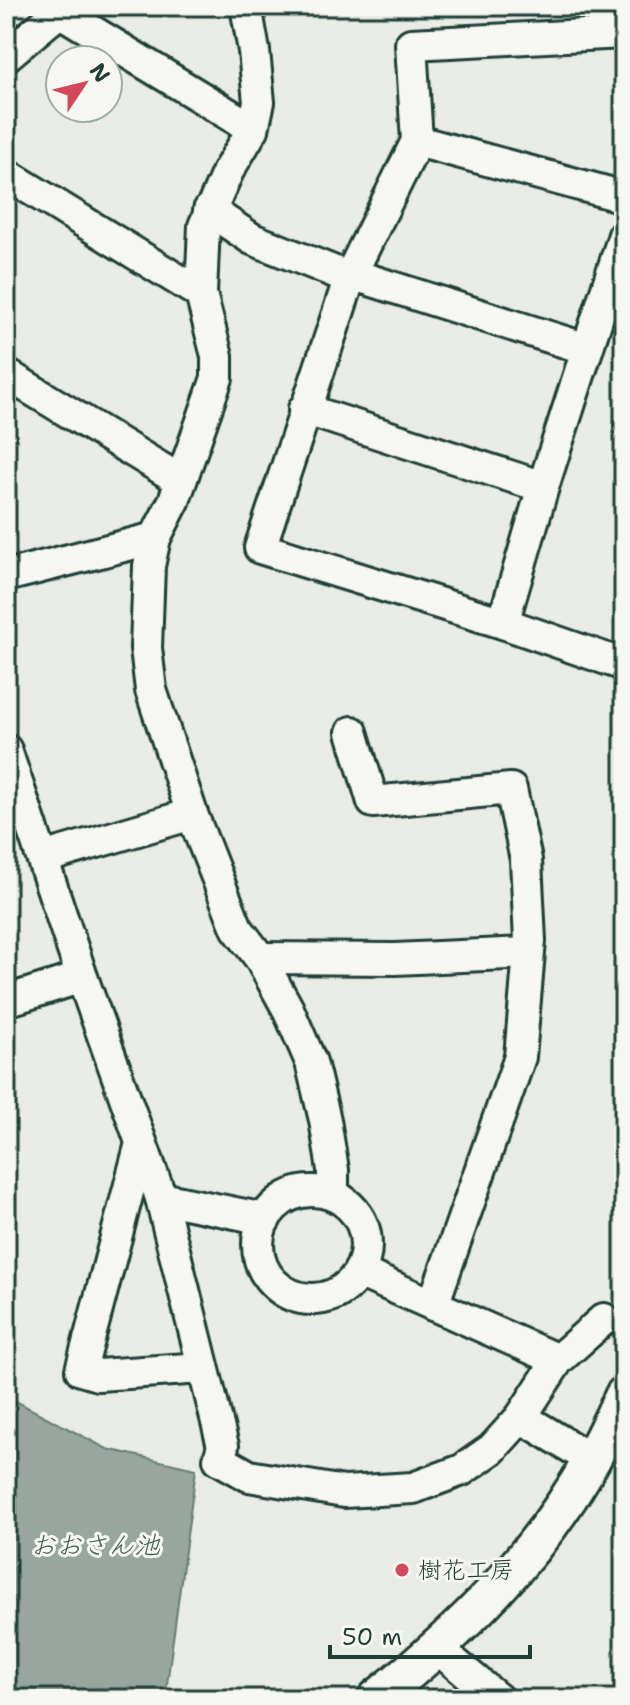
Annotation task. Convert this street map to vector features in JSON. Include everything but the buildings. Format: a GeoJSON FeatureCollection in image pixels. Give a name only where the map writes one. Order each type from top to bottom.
{"type":"FeatureCollection","features":[{"type":"Feature","properties":{"kind":"street"},"geometry":{"type":"LineString","coordinates":[[246,6],[259,102],[253,129],[228,171],[204,226],[201,294],[217,356],[217,378],[174,501],[155,538],[149,566],[146,648],[151,690],[192,814],[237,928],[260,958],[288,1009],[311,1062],[325,1120],[333,1170],[333,1195]]}},
{"type":"Feature","properties":{"kind":"street"},"geometry":{"type":"LineString","coordinates":[[8,48],[63,9],[253,129]]}},
{"type":"Feature","properties":{"kind":"street"},"geometry":{"type":"LineString","coordinates":[[624,33],[411,44],[417,141],[351,276],[260,548],[503,623],[624,665]]}},
{"type":"Feature","properties":{"kind":"street"},"geometry":{"type":"LineString","coordinates":[[417,141],[624,197]]}},
{"type":"Feature","properties":{"kind":"street"},"geometry":{"type":"LineString","coordinates":[[6,174],[201,294]]}},
{"type":"Feature","properties":{"kind":"street"},"geometry":{"type":"LineString","coordinates":[[209,210],[252,239],[351,276],[587,349]]}},
{"type":"Feature","properties":{"kind":"street"},"geometry":{"type":"LineString","coordinates":[[503,623],[624,235]]}},
{"type":"Feature","properties":{"kind":"street"},"geometry":{"type":"LineString","coordinates":[[6,374],[180,480]]}},
{"type":"Feature","properties":{"kind":"street"},"geometry":{"type":"LineString","coordinates":[[304,409],[543,487]]}},
{"type":"Feature","properties":{"kind":"street"},"geometry":{"type":"LineString","coordinates":[[6,576],[155,538]]}},
{"type":"Feature","properties":{"kind":"street"},"geometry":{"type":"LineString","coordinates":[[352,732],[373,802],[511,789],[526,860],[530,941],[520,1057],[433,1305]]}},
{"type":"Feature","properties":{"kind":"street"},"geometry":{"type":"LineString","coordinates":[[6,750],[161,1198],[223,1446],[219,1459],[249,1476],[344,1492],[413,1488],[439,1481],[462,1470],[492,1449],[521,1417],[558,1360],[604,1319]]}},
{"type":"Feature","properties":{"kind":"street"},"geometry":{"type":"LineString","coordinates":[[43,858],[192,814]]}},
{"type":"Feature","properties":{"kind":"street"},"geometry":{"type":"LineString","coordinates":[[260,958],[395,959],[527,953]]}},
{"type":"Feature","properties":{"kind":"street"},"geometry":{"type":"LineString","coordinates":[[6,1001],[82,977]]}},
{"type":"Feature","properties":{"kind":"street"},"geometry":{"type":"LineString","coordinates":[[141,1143],[81,1370],[98,1375],[203,1368]]}},
{"type":"Feature","properties":{"kind":"street"},"geometry":{"type":"LineString","coordinates":[[315,1191],[333,1195],[348,1204],[359,1218],[365,1234],[366,1252],[359,1272],[351,1283],[337,1293],[321,1298],[304,1298],[287,1293],[272,1282],[263,1266],[258,1248],[265,1219],[281,1201],[297,1193],[315,1191]]}},
{"type":"Feature","properties":{"kind":"street"},"geometry":{"type":"LineString","coordinates":[[161,1198],[265,1219]]}},
{"type":"Feature","properties":{"kind":"street"},"geometry":{"type":"LineString","coordinates":[[359,1272],[558,1360]]}},
{"type":"Feature","properties":{"kind":"street"},"geometry":{"type":"LineString","coordinates":[[376,1699],[438,1649],[507,1579],[538,1540],[592,1460],[624,1395]]}},
{"type":"Feature","properties":{"kind":"street"},"geometry":{"type":"LineString","coordinates":[[521,1417],[592,1460]]}},
{"type":"Feature","properties":{"kind":"street"},"geometry":{"type":"LineString","coordinates":[[438,1649],[498,1699]]}},
{"type":"Feature","properties":{"kind":"water","name":"おおさん池"},"geometry":{"type":"Polygon","coordinates":[[[6,1396],[107,1449],[196,1469],[165,1699],[6,1699],[6,1396]]]}},
{"type":"Feature","properties":{"kind":"place","name":"樹花工房"},"geometry":{"type":"Point","coordinates":[402,1570]}}]}
